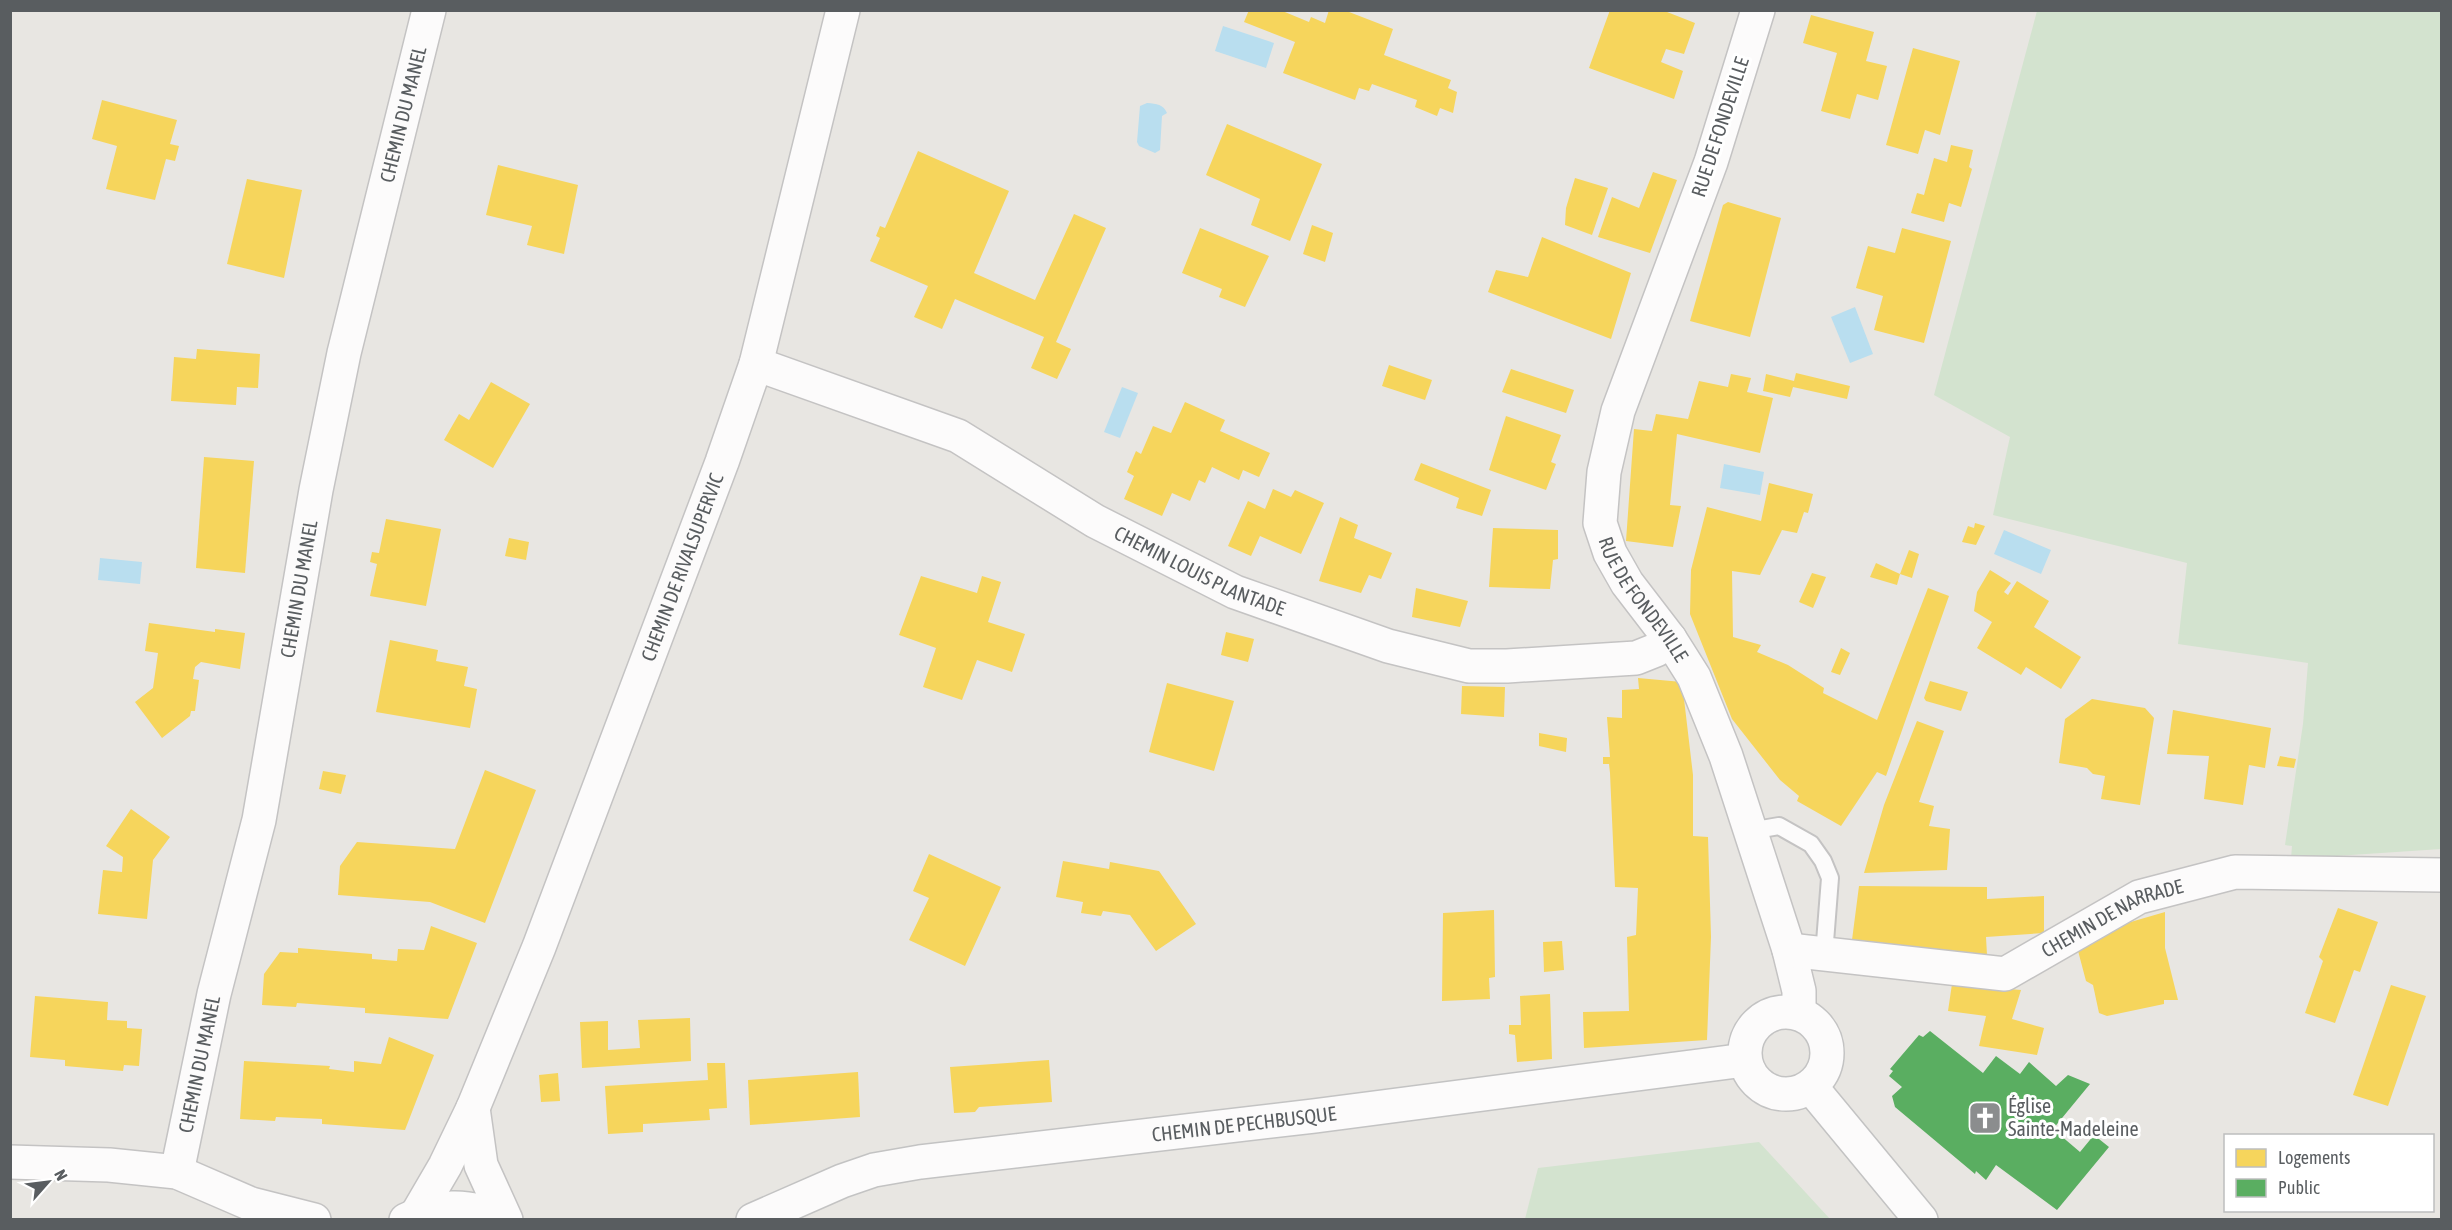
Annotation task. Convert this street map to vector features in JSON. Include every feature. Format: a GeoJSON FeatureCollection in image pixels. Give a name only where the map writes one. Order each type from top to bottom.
{"type":"FeatureCollection","features":[{"type":"Feature","properties":{"kind":"street","name":"CHEMIN DU MANEL"},"geometry":{"type":"LineString","coordinates":[[177,1172],[214,994],[259,820],[316,490],[344,353],[429,10]]}},
{"type":"Feature","properties":{"kind":"street","name":"CHEMIN DE RIVALSUPERVIC"},"geometry":{"type":"LineString","coordinates":[[411,1217],[440,1176],[473,1108],[539,947],[756,364],[843,10]]}},
{"type":"Feature","properties":{"kind":"street","name":"RUE DE FONDEVILLE"},"geometry":{"type":"LineString","coordinates":[[1758,10],[1711,162],[1618,411],[1604,472],[1600,523],[1610,553],[1627,583],[1670,639],[1694,676],[1726,756],[1789,950],[1799,991],[1799,1013]]}},
{"type":"Feature","properties":{"kind":"street","name":"CHEMIN LOUIS PLANTADE"},"geometry":{"type":"LineString","coordinates":[[756,364],[958,436],[1095,521],[1234,591],[1388,646],[1469,666],[1508,666],[1636,657],[1656,650],[1670,639]]}},
{"type":"Feature","properties":{"kind":"street","name":"CHEMIN DE NARRADE"},"geometry":{"type":"LineString","coordinates":[[1789,950],[2005,974],[2139,897],[2235,872],[2442,875]]}},
{"type":"Feature","properties":{"kind":"street"},"geometry":{"type":"LineString","coordinates":[[1781,1012],[1799,1013],[1811,1019],[1826,1040],[1826,1066],[1811,1087],[1789,1095],[1765,1089],[1756,1081],[1745,1060],[1748,1036],[1764,1018],[1781,1012]]}},
{"type":"Feature","properties":{"kind":"street","name":"CHEMIN DE PECHBUSQUE"},"geometry":{"type":"LineString","coordinates":[[753,1220],[842,1181],[874,1170],[920,1162],[1314,1116],[1745,1060]]}},
{"type":"Feature","properties":{"kind":"street"},"geometry":{"type":"LineString","coordinates":[[1811,1087],[1921,1220]]}},
{"type":"Feature","properties":{"kind":"street"},"geometry":{"type":"LineString","coordinates":[[473,1108],[481,1165],[506,1220]]}},
{"type":"Feature","properties":{"kind":"street"},"geometry":{"type":"LineString","coordinates":[[10,1162],[110,1165],[177,1172],[262,1212],[314,1220]]}},
{"type":"Feature","properties":{"kind":"street"},"geometry":{"type":"LineString","coordinates":[[411,1217],[455,1207],[475,1210],[498,1220]]}},
{"type":"Feature","properties":{"kind":"lane"},"geometry":{"type":"LineString","coordinates":[[1750,831],[1779,826],[1811,844],[1823,861],[1830,878],[1824,955]]}},
{"type":"Feature","properties":{"kind":"green space"},"geometry":{"type":"Polygon","coordinates":[[[2037,11],[2441,11],[2441,849],[2291,859],[2292,846],[2285,845],[2303,724],[2308,663],[2178,644],[2187,563],[1993,515],[2010,437],[1934,395],[2037,11]]]}},
{"type":"Feature","properties":{"kind":"green space"},"geometry":{"type":"Polygon","coordinates":[[[1759,1142],[1830,1219],[1525,1219],[1538,1168],[1759,1142]]]}},
{"type":"Feature","properties":{"kind":"water"},"geometry":{"type":"Polygon","coordinates":[[[1223,26],[1274,43],[1266,68],[1215,51],[1223,26]]]}},
{"type":"Feature","properties":{"kind":"water"},"geometry":{"type":"Polygon","coordinates":[[[1147,103],[1162,106],[1167,113],[1162,116],[1160,150],[1155,153],[1139,146],[1137,142],[1140,106],[1147,103]]]}},
{"type":"Feature","properties":{"kind":"water"},"geometry":{"type":"Polygon","coordinates":[[[1855,307],[1873,354],[1850,363],[1831,317],[1855,307]]]}},
{"type":"Feature","properties":{"kind":"water"},"geometry":{"type":"Polygon","coordinates":[[[1122,387],[1138,393],[1120,438],[1104,432],[1122,387]]]}},
{"type":"Feature","properties":{"kind":"water"},"geometry":{"type":"Polygon","coordinates":[[[1724,464],[1764,472],[1760,495],[1720,488],[1724,464]]]}},
{"type":"Feature","properties":{"kind":"water"},"geometry":{"type":"Polygon","coordinates":[[[2004,530],[2051,550],[2041,574],[1994,554],[2004,530]]]}},
{"type":"Feature","properties":{"kind":"water"},"geometry":{"type":"Polygon","coordinates":[[[100,558],[142,562],[140,584],[98,580],[100,558]]]}},
{"type":"Feature","properties":{"kind":"building: Logements"},"geometry":{"type":"Polygon","coordinates":[[[1249,10],[1280,10],[1309,22],[1311,17],[1325,23],[1329,10],[1344,10],[1393,29],[1384,55],[1451,80],[1448,88],[1457,92],[1453,113],[1440,108],[1437,116],[1415,107],[1417,100],[1372,84],[1369,91],[1359,88],[1355,100],[1283,73],[1295,42],[1244,22],[1249,10]]]}},
{"type":"Feature","properties":{"kind":"building: Logements"},"geometry":{"type":"Polygon","coordinates":[[[1610,10],[1662,10],[1695,23],[1684,54],[1666,49],[1661,62],[1683,71],[1674,99],[1589,68],[1610,10]]]}},
{"type":"Feature","properties":{"kind":"building: Logements"},"geometry":{"type":"Polygon","coordinates":[[[1811,15],[1874,32],[1866,61],[1887,66],[1878,100],[1857,94],[1850,119],[1821,111],[1837,53],[1803,43],[1811,15]]]}},
{"type":"Feature","properties":{"kind":"building: Logements"},"geometry":{"type":"Polygon","coordinates":[[[1913,48],[1960,61],[1940,135],[1925,130],[1918,154],[1886,145],[1913,48]]]}},
{"type":"Feature","properties":{"kind":"building: Logements"},"geometry":{"type":"Polygon","coordinates":[[[102,100],[177,120],[170,144],[179,146],[175,161],[166,159],[155,200],[106,189],[117,146],[92,139],[102,100]]]}},
{"type":"Feature","properties":{"kind":"building: Logements"},"geometry":{"type":"Polygon","coordinates":[[[1227,124],[1322,164],[1290,241],[1251,225],[1260,199],[1206,175],[1227,124]]]}},
{"type":"Feature","properties":{"kind":"building: Logements"},"geometry":{"type":"Polygon","coordinates":[[[1951,145],[1973,150],[1969,167],[1972,169],[1961,207],[1949,203],[1944,222],[1911,213],[1917,193],[1924,195],[1934,158],[1947,162],[1951,145]]]}},
{"type":"Feature","properties":{"kind":"building: Logements"},"geometry":{"type":"Polygon","coordinates":[[[918,151],[1009,191],[974,273],[1035,300],[1074,214],[1106,228],[1056,342],[1071,349],[1057,379],[1031,368],[1044,337],[955,299],[942,329],[914,317],[928,286],[870,261],[880,238],[876,236],[880,226],[885,228],[918,151]]]}},
{"type":"Feature","properties":{"kind":"building: Logements"},"geometry":{"type":"Polygon","coordinates":[[[498,165],[578,185],[564,254],[527,245],[532,226],[486,215],[498,165]]]}},
{"type":"Feature","properties":{"kind":"building: Logements"},"geometry":{"type":"Polygon","coordinates":[[[1653,172],[1677,180],[1650,253],[1598,237],[1612,197],[1639,208],[1653,172]]]}},
{"type":"Feature","properties":{"kind":"building: Logements"},"geometry":{"type":"Polygon","coordinates":[[[1575,178],[1608,188],[1592,235],[1565,225],[1566,208],[1575,178]]]}},
{"type":"Feature","properties":{"kind":"building: Logements"},"geometry":{"type":"Polygon","coordinates":[[[247,179],[302,190],[284,278],[227,264],[247,179]]]}},
{"type":"Feature","properties":{"kind":"building: Logements"},"geometry":{"type":"Polygon","coordinates":[[[1728,202],[1781,218],[1750,337],[1690,321],[1723,205],[1728,202]]]}},
{"type":"Feature","properties":{"kind":"building: Logements"},"geometry":{"type":"Polygon","coordinates":[[[1312,225],[1333,233],[1325,262],[1303,254],[1312,225]]]}},
{"type":"Feature","properties":{"kind":"building: Logements"},"geometry":{"type":"Polygon","coordinates":[[[1200,228],[1269,256],[1245,307],[1219,297],[1222,289],[1182,273],[1200,228]]]}},
{"type":"Feature","properties":{"kind":"building: Logements"},"geometry":{"type":"Polygon","coordinates":[[[1902,228],[1951,241],[1924,343],[1874,330],[1883,296],[1856,288],[1868,246],[1895,253],[1902,228]]]}},
{"type":"Feature","properties":{"kind":"building: Logements"},"geometry":{"type":"Polygon","coordinates":[[[1542,237],[1631,273],[1611,339],[1488,292],[1496,270],[1528,277],[1542,237]]]}},
{"type":"Feature","properties":{"kind":"building: Logements"},"geometry":{"type":"Polygon","coordinates":[[[197,349],[260,354],[258,388],[237,387],[236,405],[171,401],[174,357],[196,359],[197,349]]]}},
{"type":"Feature","properties":{"kind":"building: Logements"},"geometry":{"type":"Polygon","coordinates":[[[1389,365],[1432,380],[1425,400],[1382,386],[1389,365]]]}},
{"type":"Feature","properties":{"kind":"building: Logements"},"geometry":{"type":"Polygon","coordinates":[[[1511,369],[1574,390],[1566,413],[1502,392],[1511,369]]]}},
{"type":"Feature","properties":{"kind":"building: Logements"},"geometry":{"type":"Polygon","coordinates":[[[1796,373],[1850,386],[1847,399],[1793,387],[1790,397],[1763,391],[1766,374],[1794,381],[1796,373]]]}},
{"type":"Feature","properties":{"kind":"building: Logements"},"geometry":{"type":"Polygon","coordinates":[[[1731,374],[1751,378],[1747,392],[1773,398],[1760,453],[1677,434],[1670,505],[1681,506],[1673,547],[1626,541],[1634,429],[1652,431],[1656,414],[1688,419],[1699,381],[1728,387],[1731,374]]]}},
{"type":"Feature","properties":{"kind":"building: Logements"},"geometry":{"type":"Polygon","coordinates":[[[491,382],[530,404],[493,468],[444,440],[459,414],[469,420],[491,382]]]}},
{"type":"Feature","properties":{"kind":"building: Logements"},"geometry":{"type":"Polygon","coordinates":[[[1185,402],[1225,420],[1220,431],[1270,453],[1259,477],[1243,470],[1239,480],[1212,467],[1205,483],[1199,480],[1190,501],[1172,493],[1162,516],[1124,499],[1134,476],[1127,472],[1136,451],[1141,454],[1153,426],[1171,433],[1185,402]]]}},
{"type":"Feature","properties":{"kind":"building: Logements"},"geometry":{"type":"Polygon","coordinates":[[[1506,416],[1561,435],[1551,462],[1556,464],[1546,490],[1489,470],[1506,416]]]}},
{"type":"Feature","properties":{"kind":"building: Logements"},"geometry":{"type":"Polygon","coordinates":[[[204,457],[254,461],[245,573],[196,568],[204,457]]]}},
{"type":"Feature","properties":{"kind":"building: Logements"},"geometry":{"type":"Polygon","coordinates":[[[1421,463],[1491,490],[1482,516],[1456,508],[1459,498],[1414,480],[1421,463]]]}},
{"type":"Feature","properties":{"kind":"building: Logements"},"geometry":{"type":"Polygon","coordinates":[[[1769,483],[1813,494],[1808,513],[1804,512],[1797,533],[1782,530],[1760,575],[1732,571],[1733,637],[1761,645],[1757,652],[1788,665],[1824,688],[1823,693],[1877,720],[1928,588],[1949,596],[1886,776],[1877,772],[1841,826],[1797,801],[1799,796],[1780,780],[1732,719],[1690,614],[1691,570],[1707,507],[1761,521],[1769,483]]]}},
{"type":"Feature","properties":{"kind":"building: Logements"},"geometry":{"type":"Polygon","coordinates":[[[1273,489],[1291,497],[1295,490],[1324,503],[1301,554],[1260,536],[1251,556],[1228,546],[1248,501],[1265,509],[1273,489]]]}},
{"type":"Feature","properties":{"kind":"building: Logements"},"geometry":{"type":"Polygon","coordinates":[[[1340,517],[1358,525],[1354,538],[1392,553],[1381,579],[1369,575],[1361,593],[1319,581],[1340,517]]]}},
{"type":"Feature","properties":{"kind":"building: Logements"},"geometry":{"type":"Polygon","coordinates":[[[386,519],[441,529],[426,606],[370,596],[377,564],[370,562],[372,552],[379,553],[386,519]]]}},
{"type":"Feature","properties":{"kind":"building: Logements"},"geometry":{"type":"Polygon","coordinates":[[[1975,523],[1985,526],[1976,545],[1962,542],[1968,526],[1974,528],[1975,523]]]}},
{"type":"Feature","properties":{"kind":"building: Logements"},"geometry":{"type":"Polygon","coordinates":[[[1493,528],[1558,530],[1558,559],[1553,560],[1550,589],[1489,587],[1493,528]]]}},
{"type":"Feature","properties":{"kind":"building: Logements"},"geometry":{"type":"Polygon","coordinates":[[[509,538],[529,542],[526,560],[505,556],[509,538]]]}},
{"type":"Feature","properties":{"kind":"building: Logements"},"geometry":{"type":"Polygon","coordinates":[[[1909,550],[1919,554],[1912,578],[1900,574],[1909,550]]]}},
{"type":"Feature","properties":{"kind":"building: Logements"},"geometry":{"type":"Polygon","coordinates":[[[1876,563],[1900,574],[1897,585],[1870,577],[1876,563]]]}},
{"type":"Feature","properties":{"kind":"building: Logements"},"geometry":{"type":"Polygon","coordinates":[[[1990,570],[2011,583],[2004,592],[2008,595],[2017,581],[2049,601],[2034,627],[2081,657],[2061,689],[2026,667],[2021,675],[1977,648],[1992,622],[1974,611],[1977,592],[1990,570]]]}},
{"type":"Feature","properties":{"kind":"building: Logements"},"geometry":{"type":"Polygon","coordinates":[[[1812,573],[1826,577],[1813,608],[1799,602],[1812,573]]]}},
{"type":"Feature","properties":{"kind":"building: Logements"},"geometry":{"type":"Polygon","coordinates":[[[921,576],[977,593],[982,576],[1001,582],[988,622],[1025,634],[1012,672],[977,660],[962,700],[923,687],[936,648],[899,635],[921,576]]]}},
{"type":"Feature","properties":{"kind":"building: Logements"},"geometry":{"type":"Polygon","coordinates":[[[1416,588],[1468,601],[1460,627],[1412,617],[1416,588]]]}},
{"type":"Feature","properties":{"kind":"building: Logements"},"geometry":{"type":"Polygon","coordinates":[[[149,623],[215,632],[215,629],[245,633],[240,669],[201,662],[195,667],[193,679],[199,680],[195,711],[191,711],[190,716],[162,738],[135,702],[153,688],[158,653],[145,651],[149,623]]]}},
{"type":"Feature","properties":{"kind":"building: Logements"},"geometry":{"type":"Polygon","coordinates":[[[1226,632],[1254,639],[1248,662],[1221,655],[1226,632]]]}},
{"type":"Feature","properties":{"kind":"building: Logements"},"geometry":{"type":"Polygon","coordinates":[[[390,640],[438,650],[436,661],[468,667],[464,686],[477,689],[470,728],[376,712],[390,640]]]}},
{"type":"Feature","properties":{"kind":"building: Logements"},"geometry":{"type":"Polygon","coordinates":[[[1841,648],[1850,653],[1840,675],[1831,672],[1841,648]]]}},
{"type":"Feature","properties":{"kind":"building: Logements"},"geometry":{"type":"Polygon","coordinates":[[[1638,678],[1682,682],[1693,775],[1693,836],[1708,837],[1711,937],[1707,1040],[1584,1048],[1583,1012],[1629,1011],[1627,937],[1636,935],[1638,888],[1615,887],[1610,773],[1609,764],[1603,764],[1603,757],[1610,757],[1607,717],[1622,718],[1622,690],[1639,689],[1638,678]]]}},
{"type":"Feature","properties":{"kind":"building: Logements"},"geometry":{"type":"Polygon","coordinates":[[[1930,681],[1968,692],[1961,711],[1926,701],[1924,698],[1930,681]]]}},
{"type":"Feature","properties":{"kind":"building: Logements"},"geometry":{"type":"Polygon","coordinates":[[[1167,683],[1234,701],[1214,771],[1149,752],[1167,683]]]}},
{"type":"Feature","properties":{"kind":"building: Logements"},"geometry":{"type":"Polygon","coordinates":[[[1462,686],[1505,687],[1504,717],[1461,714],[1462,686]]]}},
{"type":"Feature","properties":{"kind":"building: Logements"},"geometry":{"type":"Polygon","coordinates":[[[2092,699],[2145,708],[2154,718],[2140,805],[2101,799],[2105,776],[2093,774],[2087,768],[2059,763],[2065,719],[2092,699]]]}},
{"type":"Feature","properties":{"kind":"building: Logements"},"geometry":{"type":"Polygon","coordinates":[[[2173,710],[2271,728],[2265,768],[2249,765],[2243,805],[2204,799],[2209,756],[2167,754],[2173,710]]]}},
{"type":"Feature","properties":{"kind":"building: Logements"},"geometry":{"type":"Polygon","coordinates":[[[1917,721],[1944,731],[1919,802],[1934,806],[1929,826],[1950,829],[1947,870],[1864,873],[1884,805],[1917,721]]]}},
{"type":"Feature","properties":{"kind":"building: Logements"},"geometry":{"type":"Polygon","coordinates":[[[1539,733],[1567,738],[1566,752],[1539,746],[1539,733]]]}},
{"type":"Feature","properties":{"kind":"building: Logements"},"geometry":{"type":"Polygon","coordinates":[[[2280,756],[2296,759],[2294,768],[2277,766],[2280,756]]]}},
{"type":"Feature","properties":{"kind":"building: Logements"},"geometry":{"type":"Polygon","coordinates":[[[485,770],[536,790],[485,923],[430,902],[338,895],[340,866],[357,842],[455,849],[485,770]]]}},
{"type":"Feature","properties":{"kind":"building: Logements"},"geometry":{"type":"Polygon","coordinates":[[[323,771],[346,775],[341,794],[319,789],[323,771]]]}},
{"type":"Feature","properties":{"kind":"building: Logements"},"geometry":{"type":"Polygon","coordinates":[[[131,809],[170,837],[153,860],[147,919],[98,914],[103,870],[122,872],[123,857],[106,846],[131,809]]]}},
{"type":"Feature","properties":{"kind":"building: Logements"},"geometry":{"type":"Polygon","coordinates":[[[929,854],[1001,887],[965,966],[909,940],[929,898],[913,891],[929,854]]]}},
{"type":"Feature","properties":{"kind":"building: Logements"},"geometry":{"type":"Polygon","coordinates":[[[1063,861],[1109,869],[1110,862],[1159,871],[1196,924],[1156,951],[1130,915],[1103,911],[1101,916],[1081,913],[1083,902],[1056,897],[1063,861]]]}},
{"type":"Feature","properties":{"kind":"building: Logements"},"geometry":{"type":"Polygon","coordinates":[[[1859,886],[1987,887],[1987,899],[2044,896],[2044,933],[1986,937],[1987,955],[1852,940],[1859,886]]]}},
{"type":"Feature","properties":{"kind":"building: Logements"},"geometry":{"type":"Polygon","coordinates":[[[2338,908],[2378,922],[2360,972],[2354,970],[2335,1023],[2305,1013],[2323,961],[2319,957],[2338,908]]]}},
{"type":"Feature","properties":{"kind":"building: Logements"},"geometry":{"type":"Polygon","coordinates":[[[1494,910],[1495,977],[1489,978],[1490,999],[1442,1001],[1443,913],[1494,910]]]}},
{"type":"Feature","properties":{"kind":"building: Logements"},"geometry":{"type":"Polygon","coordinates":[[[2165,912],[2165,948],[2178,1000],[2164,1000],[2164,1004],[2107,1016],[2099,1013],[2093,985],[2086,981],[2077,947],[2110,928],[2165,912]]]}},
{"type":"Feature","properties":{"kind":"building: Logements"},"geometry":{"type":"Polygon","coordinates":[[[431,926],[477,943],[448,1019],[365,1013],[365,1008],[297,1003],[296,1007],[262,1005],[264,974],[280,952],[298,953],[298,948],[372,954],[372,959],[397,961],[398,949],[424,950],[431,926]]]}},
{"type":"Feature","properties":{"kind":"building: Logements"},"geometry":{"type":"Polygon","coordinates":[[[1562,941],[1564,970],[1544,972],[1543,942],[1562,941]]]}},
{"type":"Feature","properties":{"kind":"building: Logements"},"geometry":{"type":"Polygon","coordinates":[[[1952,984],[2021,990],[2012,1019],[2044,1028],[2037,1055],[1979,1046],[1986,1016],[1948,1011],[1952,984]]]}},
{"type":"Feature","properties":{"kind":"building: Logements"},"geometry":{"type":"Polygon","coordinates":[[[2391,985],[2426,996],[2388,1106],[2353,1095],[2391,985]]]}},
{"type":"Feature","properties":{"kind":"building: Logements"},"geometry":{"type":"Polygon","coordinates":[[[1550,994],[1552,1059],[1517,1062],[1515,1035],[1509,1034],[1509,1025],[1521,1025],[1520,996],[1550,994]]]}},
{"type":"Feature","properties":{"kind":"building: Logements"},"geometry":{"type":"Polygon","coordinates":[[[35,996],[108,1002],[107,1020],[127,1021],[127,1028],[142,1029],[139,1066],[124,1065],[123,1071],[65,1066],[65,1060],[30,1057],[35,996]]]}},
{"type":"Feature","properties":{"kind":"building: Logements"},"geometry":{"type":"Polygon","coordinates":[[[690,1018],[691,1061],[582,1068],[580,1022],[608,1021],[608,1050],[640,1048],[638,1020],[690,1018]]]}},
{"type":"Feature","properties":{"kind":"building: Logements"},"geometry":{"type":"Polygon","coordinates":[[[389,1037],[434,1055],[405,1130],[322,1124],[322,1119],[276,1117],[275,1121],[240,1119],[244,1061],[330,1066],[329,1069],[354,1072],[354,1061],[381,1064],[389,1037]]]}},
{"type":"Feature","properties":{"kind":"building: Logements"},"geometry":{"type":"Polygon","coordinates":[[[1049,1060],[1052,1102],[979,1107],[975,1112],[954,1113],[950,1067],[1049,1060]]]}},
{"type":"Feature","properties":{"kind":"building: Logements"},"geometry":{"type":"Polygon","coordinates":[[[707,1063],[725,1063],[727,1108],[709,1109],[710,1120],[643,1124],[643,1132],[608,1134],[605,1086],[708,1080],[707,1063]]]}},
{"type":"Feature","properties":{"kind":"building: Logements"},"geometry":{"type":"Polygon","coordinates":[[[858,1072],[860,1117],[750,1125],[748,1080],[858,1072]]]}},
{"type":"Feature","properties":{"kind":"building: Logements"},"geometry":{"type":"Polygon","coordinates":[[[558,1073],[560,1101],[541,1102],[539,1075],[558,1073]]]}},
{"type":"Feature","properties":{"kind":"building: Public","name":"Église Sainte-Madeleine"},"geometry":{"type":"Polygon","coordinates":[[[1930,1031],[1983,1073],[1996,1056],[2020,1074],[2029,1062],[2056,1086],[2068,1075],[2090,1084],[2053,1129],[2080,1152],[2094,1135],[2109,1147],[2057,1210],[1996,1165],[1986,1180],[1976,1171],[1975,1174],[1895,1107],[1892,1096],[1902,1087],[1889,1076],[1893,1071],[1890,1069],[1919,1035],[1923,1037],[1930,1031]]]}},
{"type":"Feature","properties":{"kind":"place","name":"Église Sainte-Madeleine"},"geometry":{"type":"Point","coordinates":[1985,1118]}}]}
